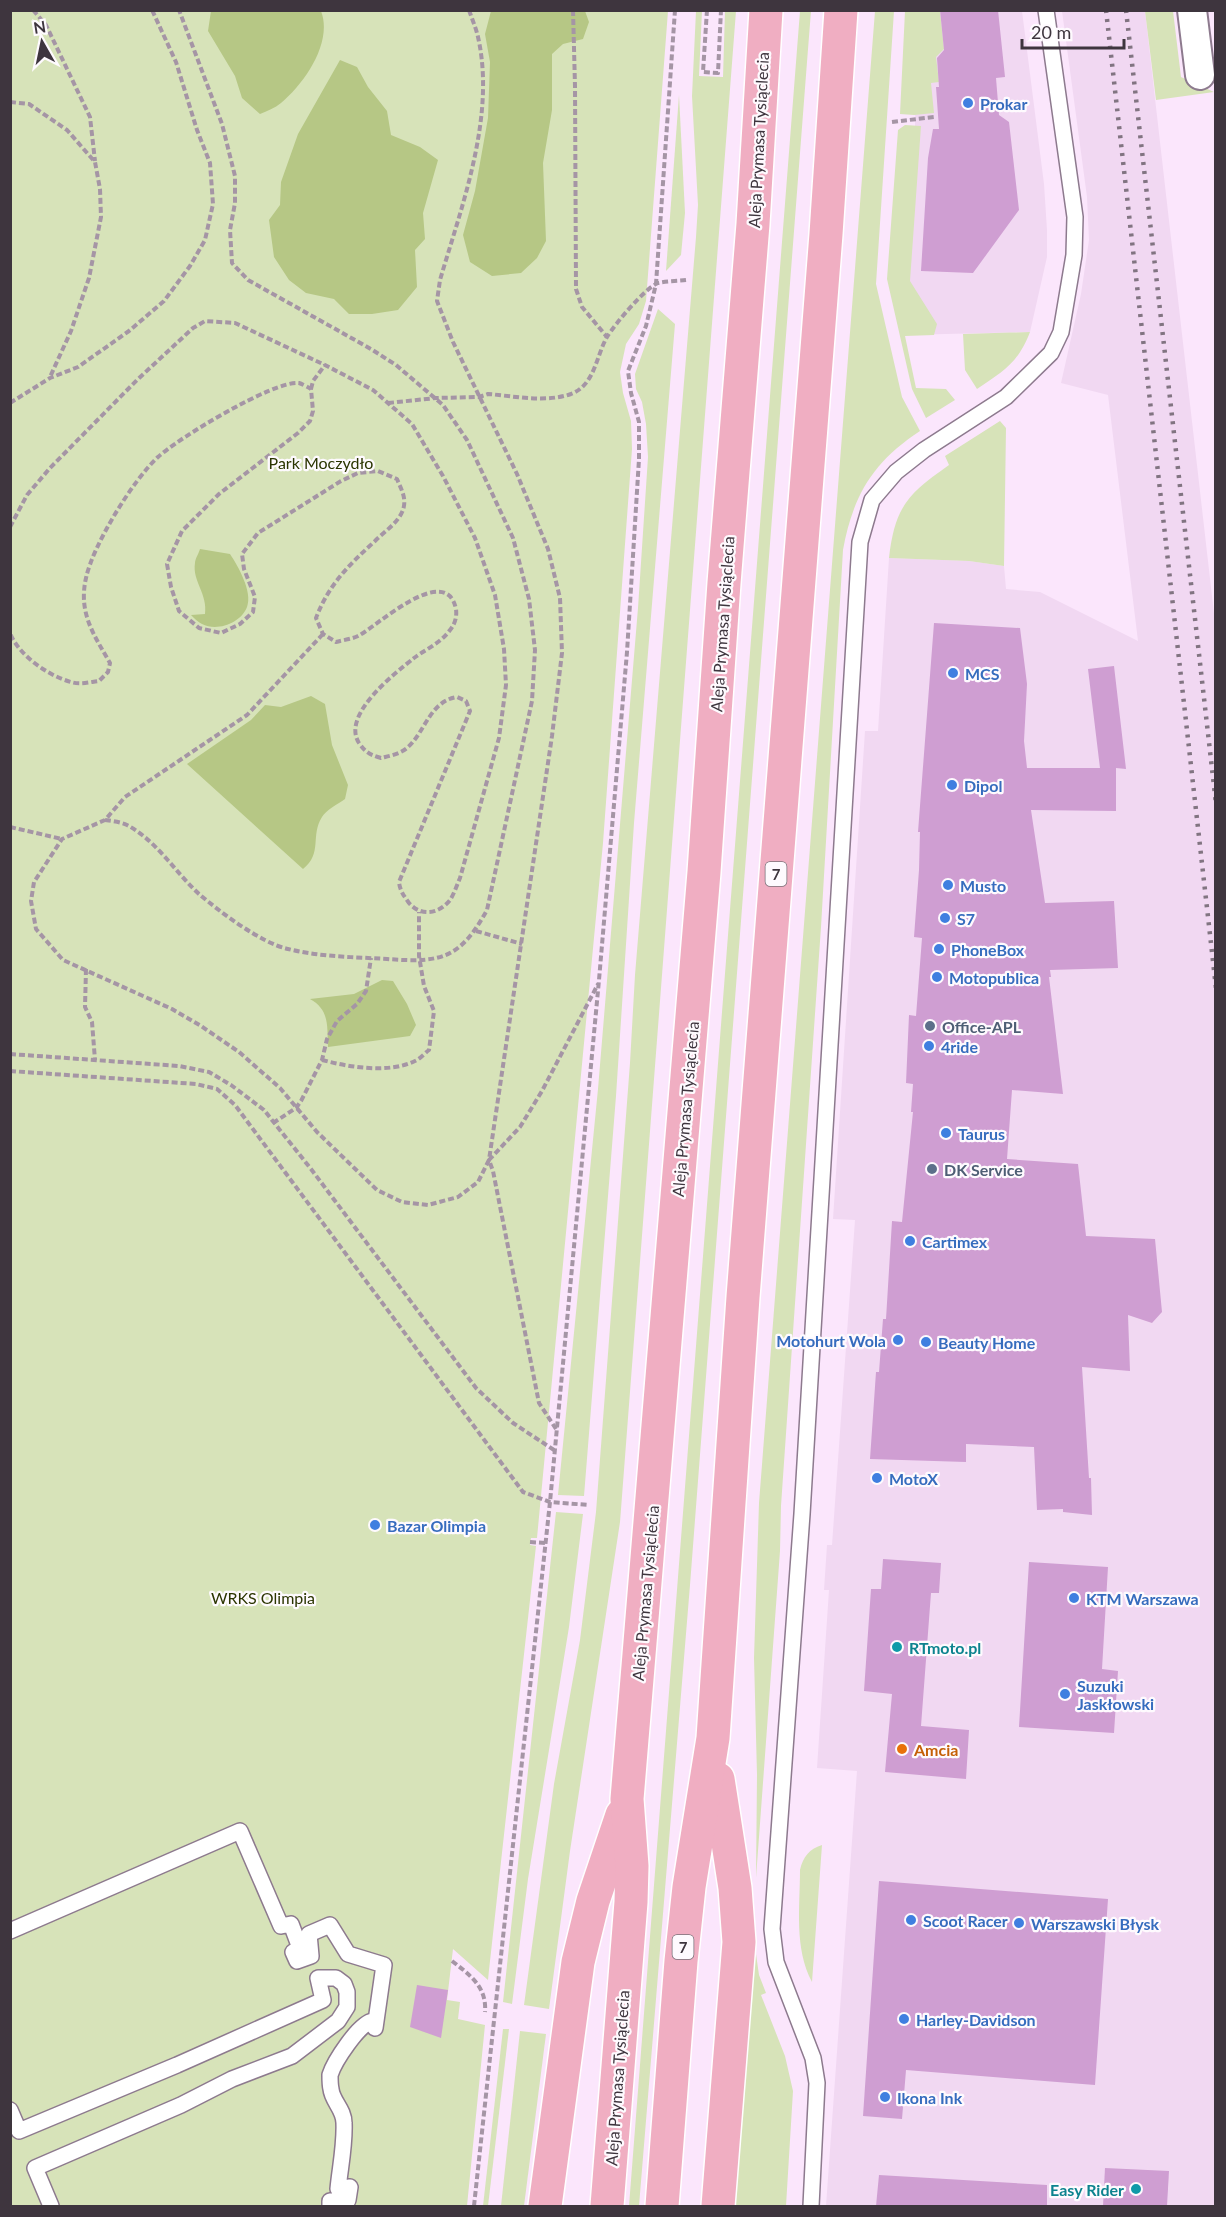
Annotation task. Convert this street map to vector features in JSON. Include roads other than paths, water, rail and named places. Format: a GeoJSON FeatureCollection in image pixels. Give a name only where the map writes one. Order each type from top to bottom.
{"type":"FeatureCollection","features":[{"type":"Feature","properties":{"kind":"main road","name":"Aleja Prymasa Tysiąclecia"},"geometry":{"type":"LineString","coordinates":[[607,2206],[631,1902],[632,1866],[627,1799],[702,896],[753,224],[766,10]]}},
{"type":"Feature","properties":{"kind":"main road","name":"7"},"geometry":{"type":"LineString","coordinates":[[662,2206],[686,1919],[712,1738],[743,1296],[826,234],[841,10]]}},
{"type":"Feature","properties":{"kind":"main road"},"geometry":{"type":"LineString","coordinates":[[712,1738],[735,1888],[739,1942],[718,2206]]}},
{"type":"Feature","properties":{"kind":"main road"},"geometry":{"type":"LineString","coordinates":[[545,2206],[578,1962],[593,1901],[627,1799]]}},
{"type":"Feature","properties":{"kind":"street"},"geometry":{"type":"LineString","coordinates":[[1192,10],[1208,78]]}},
{"type":"Feature","properties":{"kind":"lane"},"geometry":{"type":"LineString","coordinates":[[811,2206],[817,2083],[813,2058],[776,1962],[772,1929],[802,1514],[860,542],[872,500],[896,472],[924,450],[1006,397],[1051,353],[1061,332],[1074,255],[1075,217],[1046,10]]}},
{"type":"Feature","properties":{"kind":"lane"},"geometry":{"type":"LineString","coordinates":[[10,1931],[240,1831],[281,1926],[291,1924],[300,1948],[293,1952],[297,1961],[311,1956],[309,1934],[330,1925],[348,1954],[384,1965],[375,2028],[373,2021],[367,2022],[349,2043],[330,2076],[331,2092],[341,2107],[345,2122],[338,2189],[350,2187],[348,2200],[330,2201],[330,2206]]}},
{"type":"Feature","properties":{"kind":"lane"},"geometry":{"type":"LineString","coordinates":[[10,2110],[19,2131],[323,2000],[318,1978],[336,1978],[344,1984],[347,1992],[347,2007],[338,2021],[292,2056],[232,2079],[181,2105],[35,2168],[51,2206]]}},
{"type":"Feature","properties":{"kind":"railway"},"geometry":{"type":"LineString","coordinates":[[1106,10],[1216,988]]}},
{"type":"Feature","properties":{"kind":"railway"},"geometry":{"type":"LineString","coordinates":[[1126,10],[1216,804]]}},
{"type":"Feature","properties":{"kind":"place","name":"Prokar"},"geometry":{"type":"Point","coordinates":[968,103]}},
{"type":"Feature","properties":{"kind":"place","name":"MCS"},"geometry":{"type":"Point","coordinates":[953,673]}},
{"type":"Feature","properties":{"kind":"place","name":"Dipol"},"geometry":{"type":"Point","coordinates":[952,785]}},
{"type":"Feature","properties":{"kind":"place","name":"Musto"},"geometry":{"type":"Point","coordinates":[948,885]}},
{"type":"Feature","properties":{"kind":"place","name":"S7"},"geometry":{"type":"Point","coordinates":[945,918]}},
{"type":"Feature","properties":{"kind":"place","name":"PhoneBox"},"geometry":{"type":"Point","coordinates":[939,949]}},
{"type":"Feature","properties":{"kind":"place","name":"Motopublica"},"geometry":{"type":"Point","coordinates":[937,977]}},
{"type":"Feature","properties":{"kind":"place","name":"Office-APL"},"geometry":{"type":"Point","coordinates":[930,1026]}},
{"type":"Feature","properties":{"kind":"place","name":"4ride"},"geometry":{"type":"Point","coordinates":[929,1046]}},
{"type":"Feature","properties":{"kind":"place","name":"Taurus"},"geometry":{"type":"Point","coordinates":[946,1133]}},
{"type":"Feature","properties":{"kind":"place","name":"DK Service"},"geometry":{"type":"Point","coordinates":[932,1169]}},
{"type":"Feature","properties":{"kind":"place","name":"Cartimex"},"geometry":{"type":"Point","coordinates":[910,1241]}},
{"type":"Feature","properties":{"kind":"place","name":"Motohurt Wola"},"geometry":{"type":"Point","coordinates":[898,1340]}},
{"type":"Feature","properties":{"kind":"place","name":"Beauty Home"},"geometry":{"type":"Point","coordinates":[926,1342]}},
{"type":"Feature","properties":{"kind":"place","name":"MotoX"},"geometry":{"type":"Point","coordinates":[877,1478]}},
{"type":"Feature","properties":{"kind":"place","name":"Bazar Olimpia"},"geometry":{"type":"Point","coordinates":[375,1525]}},
{"type":"Feature","properties":{"kind":"place","name":"KTM Warszawa"},"geometry":{"type":"Point","coordinates":[1074,1598]}},
{"type":"Feature","properties":{"kind":"place","name":"RTmoto.pl"},"geometry":{"type":"Point","coordinates":[897,1647]}},
{"type":"Feature","properties":{"kind":"place","name":"Suzuki Jaskłowski"},"geometry":{"type":"Point","coordinates":[1065,1694]}},
{"type":"Feature","properties":{"kind":"place","name":"Amcia"},"geometry":{"type":"Point","coordinates":[902,1749]}},
{"type":"Feature","properties":{"kind":"place","name":"Scoot Racer"},"geometry":{"type":"Point","coordinates":[911,1920]}},
{"type":"Feature","properties":{"kind":"place","name":"Warszawski Błysk"},"geometry":{"type":"Point","coordinates":[1019,1923]}},
{"type":"Feature","properties":{"kind":"place","name":"Harley-Davidson"},"geometry":{"type":"Point","coordinates":[904,2019]}},
{"type":"Feature","properties":{"kind":"place","name":"Ikona Ink"},"geometry":{"type":"Point","coordinates":[885,2097]}},
{"type":"Feature","properties":{"kind":"place","name":"Easy Rider"},"geometry":{"type":"Point","coordinates":[1136,2189]}},
{"type":"Feature","properties":{"kind":"park label","name":"Park Moczydło"},"geometry":{"type":"Point","coordinates":[321,462]}},
{"type":"Feature","properties":{"kind":"park label","name":"WRKS Olimpia"},"geometry":{"type":"Point","coordinates":[263,1597]}}]}
